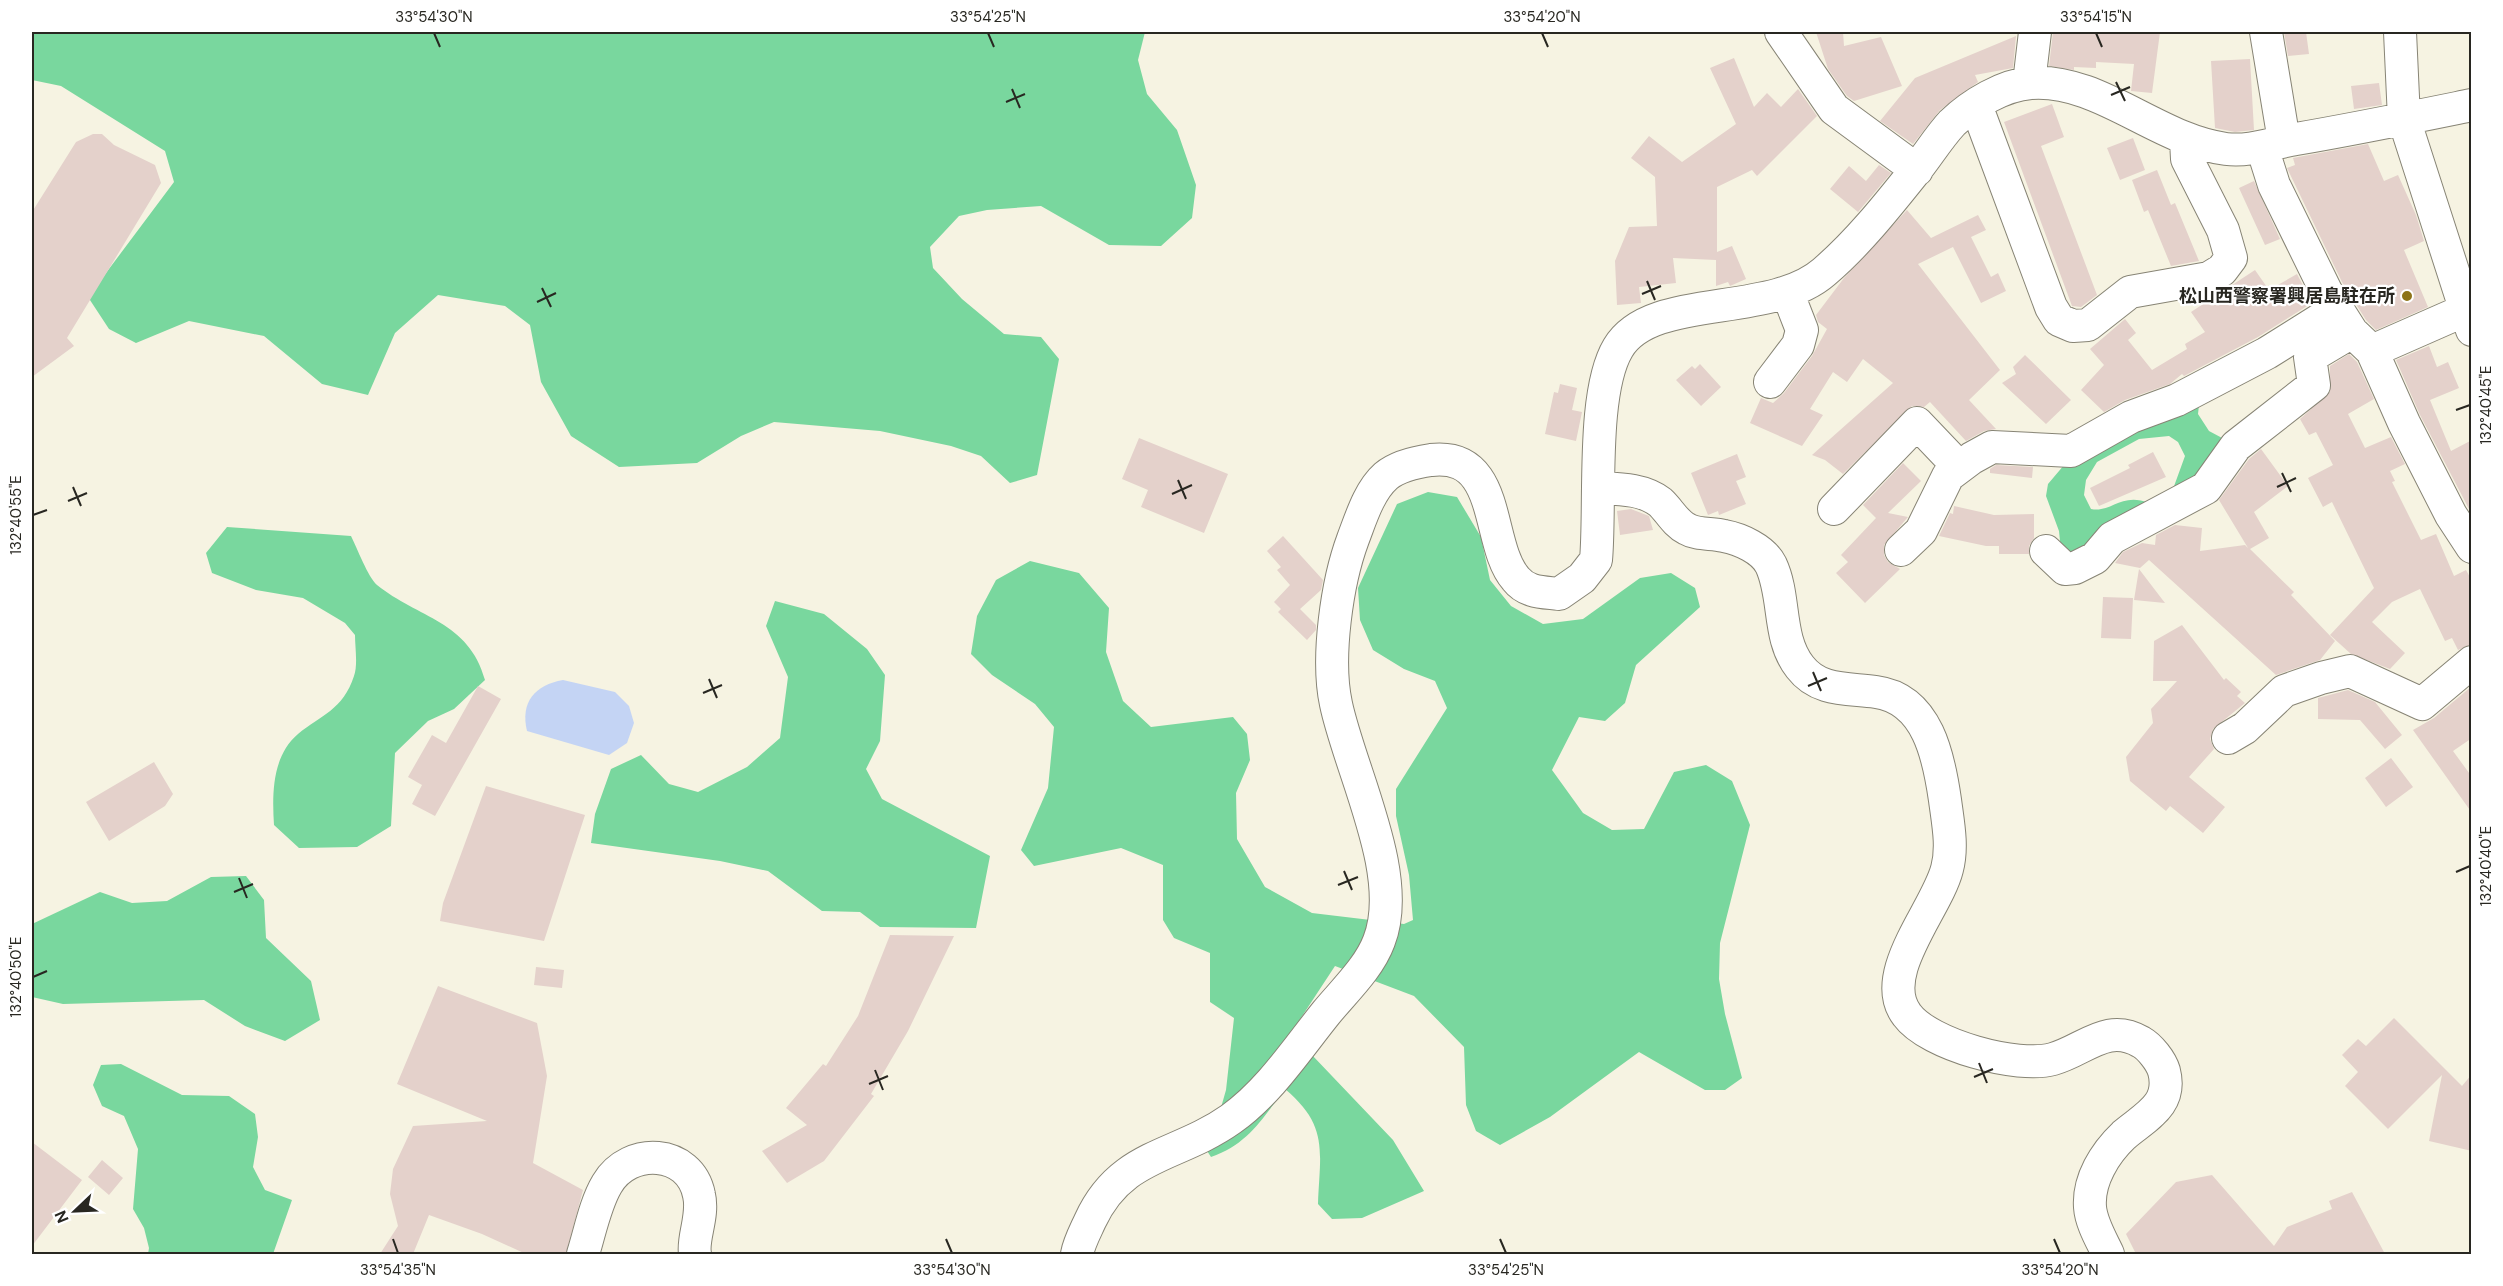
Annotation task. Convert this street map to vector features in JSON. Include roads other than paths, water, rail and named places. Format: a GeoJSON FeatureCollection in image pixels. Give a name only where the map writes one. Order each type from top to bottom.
{"type":"FeatureCollection","features":[{"type":"Feature","properties":{"kind":"street"},"geometry":{"type":"LineString","coordinates":[[1781,32],[1834,109],[1917,170]]}},
{"type":"Feature","properties":{"kind":"street"},"geometry":{"type":"LineString","coordinates":[[2029,83],[2034,32]]}},
{"type":"Feature","properties":{"kind":"street"},"geometry":{"type":"LineString","coordinates":[[2266,32],[2274,185],[2326,291],[2354,331],[2451,515],[2472,547]]}},
{"type":"Feature","properties":{"kind":"street"},"geometry":{"type":"LineString","coordinates":[[1901,550],[1921,531],[1948,476],[1958,466],[1992,447],[2071,451],[2132,417],[2177,400],[2268,353],[2354,331],[2468,321],[2404,118],[2400,32]]}},
{"type":"Feature","properties":{"kind":"street"},"geometry":{"type":"LineString","coordinates":[[1077,1254],[1100,1199],[1124,1174],[1205,1134],[1255,1100],[1359,973],[1380,941],[1386,901],[1382,862],[1335,702],[1333,640],[1344,566],[1367,503],[1387,476],[1415,462],[1441,459],[1464,467],[1485,487],[1495,517],[1502,555],[1516,580],[1532,591],[1559,594],[1582,578],[1596,560],[1600,421],[1608,377],[1617,349],[1633,330],[1661,317],[1788,294],[1823,273],[1917,170],[1952,123],[2000,91],[2029,83],[2065,84],[2186,140],[2224,149],[2244,150],[2472,105]]}},
{"type":"Feature","properties":{"kind":"street"},"geometry":{"type":"LineString","coordinates":[[1976,105],[2050,307],[2059,320],[2073,326],[2088,325],[2130,292],[2209,278],[2222,270],[2231,258],[2223,230],[2187,159],[2186,140]]}},
{"type":"Feature","properties":{"kind":"street"},"geometry":{"type":"LineString","coordinates":[[1770,382],[1798,345],[1802,330],[1788,294]]}},
{"type":"Feature","properties":{"kind":"street"},"geometry":{"type":"LineString","coordinates":[[2046,551],[2066,569],[2075,568],[2095,558],[2112,538],[2206,488],[2236,446],[2314,385],[2310,357],[2354,331]]}},
{"type":"Feature","properties":{"kind":"street"},"geometry":{"type":"LineString","coordinates":[[1834,509],[1917,423],[1958,466]]}},
{"type":"Feature","properties":{"kind":"street"},"geometry":{"type":"LineString","coordinates":[[1599,488],[1647,495],[1661,503],[1687,530],[1727,536],[1765,555],[1774,573],[1787,642],[1800,668],[1819,684],[1850,690],[1879,692],[1903,703],[1921,720],[1934,740],[1942,776],[1950,837],[1947,870],[1902,969],[1898,993],[1906,1015],[1926,1032],[1987,1057],[2021,1063],[2053,1059],[2107,1034],[2130,1036],[2149,1046],[2164,1071],[2165,1096],[2152,1115],[2125,1135],[2103,1157],[2094,1181],[2090,1208],[2108,1254]]}},
{"type":"Feature","properties":{"kind":"street"},"geometry":{"type":"LineString","coordinates":[[2228,738],[2245,728],[2284,691],[2321,678],[2350,671],[2422,704],[2472,662]]}},
{"type":"Feature","properties":{"kind":"street"},"geometry":{"type":"LineString","coordinates":[[583,1254],[607,1183],[623,1167],[647,1156],[670,1158],[688,1171],[699,1193],[701,1220],[695,1254]]}},
{"type":"Feature","properties":{"kind":"water"},"geometry":{"type":"Polygon","coordinates":[[[563,680],[615,692],[629,706],[634,723],[627,743],[609,755],[527,731],[526,712],[532,696],[545,686],[563,680]]]}},
{"type":"Feature","properties":{"kind":"place","name":"松山西警察署興居島駐在所"},"geometry":{"type":"Point","coordinates":[2407,296]}}]}
